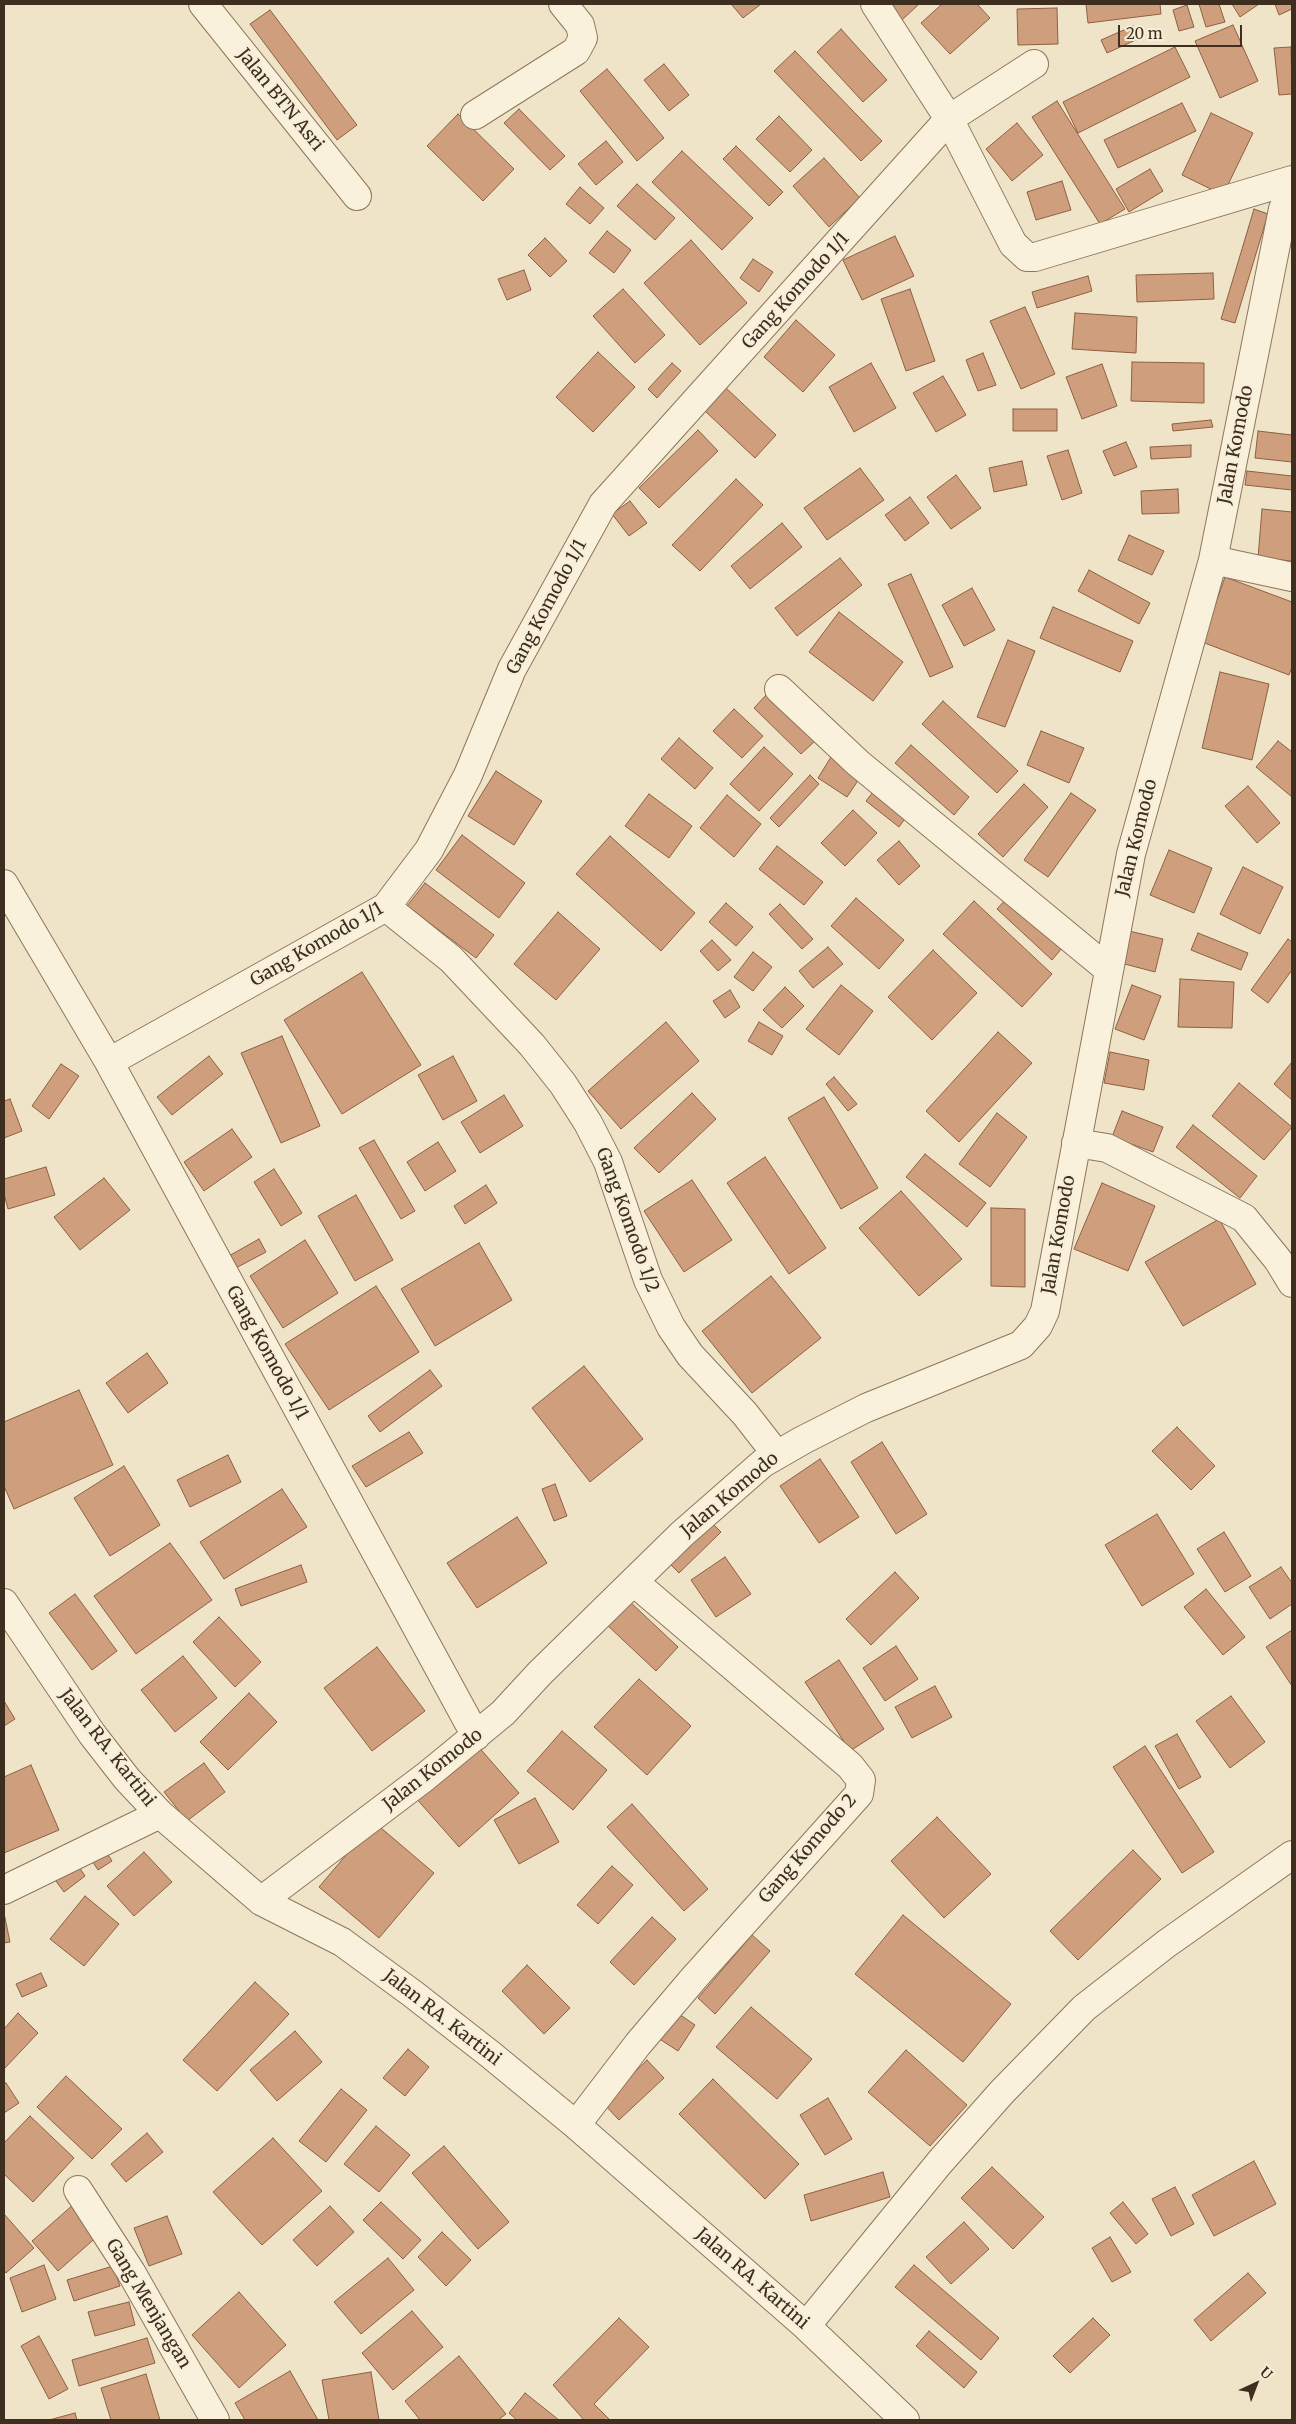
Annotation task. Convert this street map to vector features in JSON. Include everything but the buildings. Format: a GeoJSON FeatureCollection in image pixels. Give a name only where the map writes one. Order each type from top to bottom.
{"type":"FeatureCollection","features":[{"type":"Feature","properties":{"kind":"street","name":"Jalan BTN Asri"},"geometry":{"type":"LineString","coordinates":[[203,4],[357,196]]}},
{"type":"Feature","properties":{"kind":"street"},"geometry":{"type":"LineString","coordinates":[[475,115],[576,52],[583,38],[580,25],[563,4]]}},
{"type":"Feature","properties":{"kind":"street"},"geometry":{"type":"LineString","coordinates":[[875,4],[949,119],[1013,244],[1027,256],[1035,257],[1292,180]]}},
{"type":"Feature","properties":{"kind":"street","name":"Gang Komodo 1/1"},"geometry":{"type":"LineString","coordinates":[[476,1736],[108,1062],[386,907],[429,850],[468,775],[512,669],[603,504],[949,119],[1034,64]]}},
{"type":"Feature","properties":{"kind":"street","name":"Jalan Komodo"},"geometry":{"type":"LineString","coordinates":[[261,1901],[425,1777],[503,1713],[540,1673],[682,1534],[763,1464],[866,1408],[1012,1349],[1027,1340],[1038,1326],[1045,1310],[1131,854],[1214,560],[1284,209],[1292,191]]}},
{"type":"Feature","properties":{"kind":"street"},"geometry":{"type":"LineString","coordinates":[[1214,560],[1292,577]]}},
{"type":"Feature","properties":{"kind":"street"},"geometry":{"type":"LineString","coordinates":[[779,689],[873,776],[1024,898],[1109,970]]}},
{"type":"Feature","properties":{"kind":"street"},"geometry":{"type":"LineString","coordinates":[[4,884],[108,1062]]}},
{"type":"Feature","properties":{"kind":"street","name":"Gang Komodo 1/2"},"geometry":{"type":"LineString","coordinates":[[386,907],[457,965],[526,1038],[563,1084],[588,1123],[608,1162],[648,1280],[671,1327],[690,1355],[745,1414],[777,1455]]}},
{"type":"Feature","properties":{"kind":"street"},"geometry":{"type":"LineString","coordinates":[[1076,1143],[1107,1148],[1244,1218],[1278,1260],[1292,1283]]}},
{"type":"Feature","properties":{"kind":"street","name":"Gang Komodo 2"},"geometry":{"type":"LineString","coordinates":[[576,2125],[638,2044],[694,1978],[859,1794],[861,1780],[850,1766],[634,1582]]}},
{"type":"Feature","properties":{"kind":"street","name":"Jalan RA. Kartini"},"geometry":{"type":"LineString","coordinates":[[4,1603],[92,1734],[127,1779],[160,1814],[261,1901],[342,1942],[413,1994],[576,2125],[806,2326],[905,2420]]}},
{"type":"Feature","properties":{"kind":"street"},"geometry":{"type":"LineString","coordinates":[[4,1890],[160,1814]]}},
{"type":"Feature","properties":{"kind":"street"},"geometry":{"type":"LineString","coordinates":[[806,2326],[940,2162],[1002,2092],[1084,2008],[1166,1944],[1292,1855]]}},
{"type":"Feature","properties":{"kind":"street","name":"Gang Menjangan"},"geometry":{"type":"LineString","coordinates":[[78,2190],[136,2280],[214,2420]]}}]}
